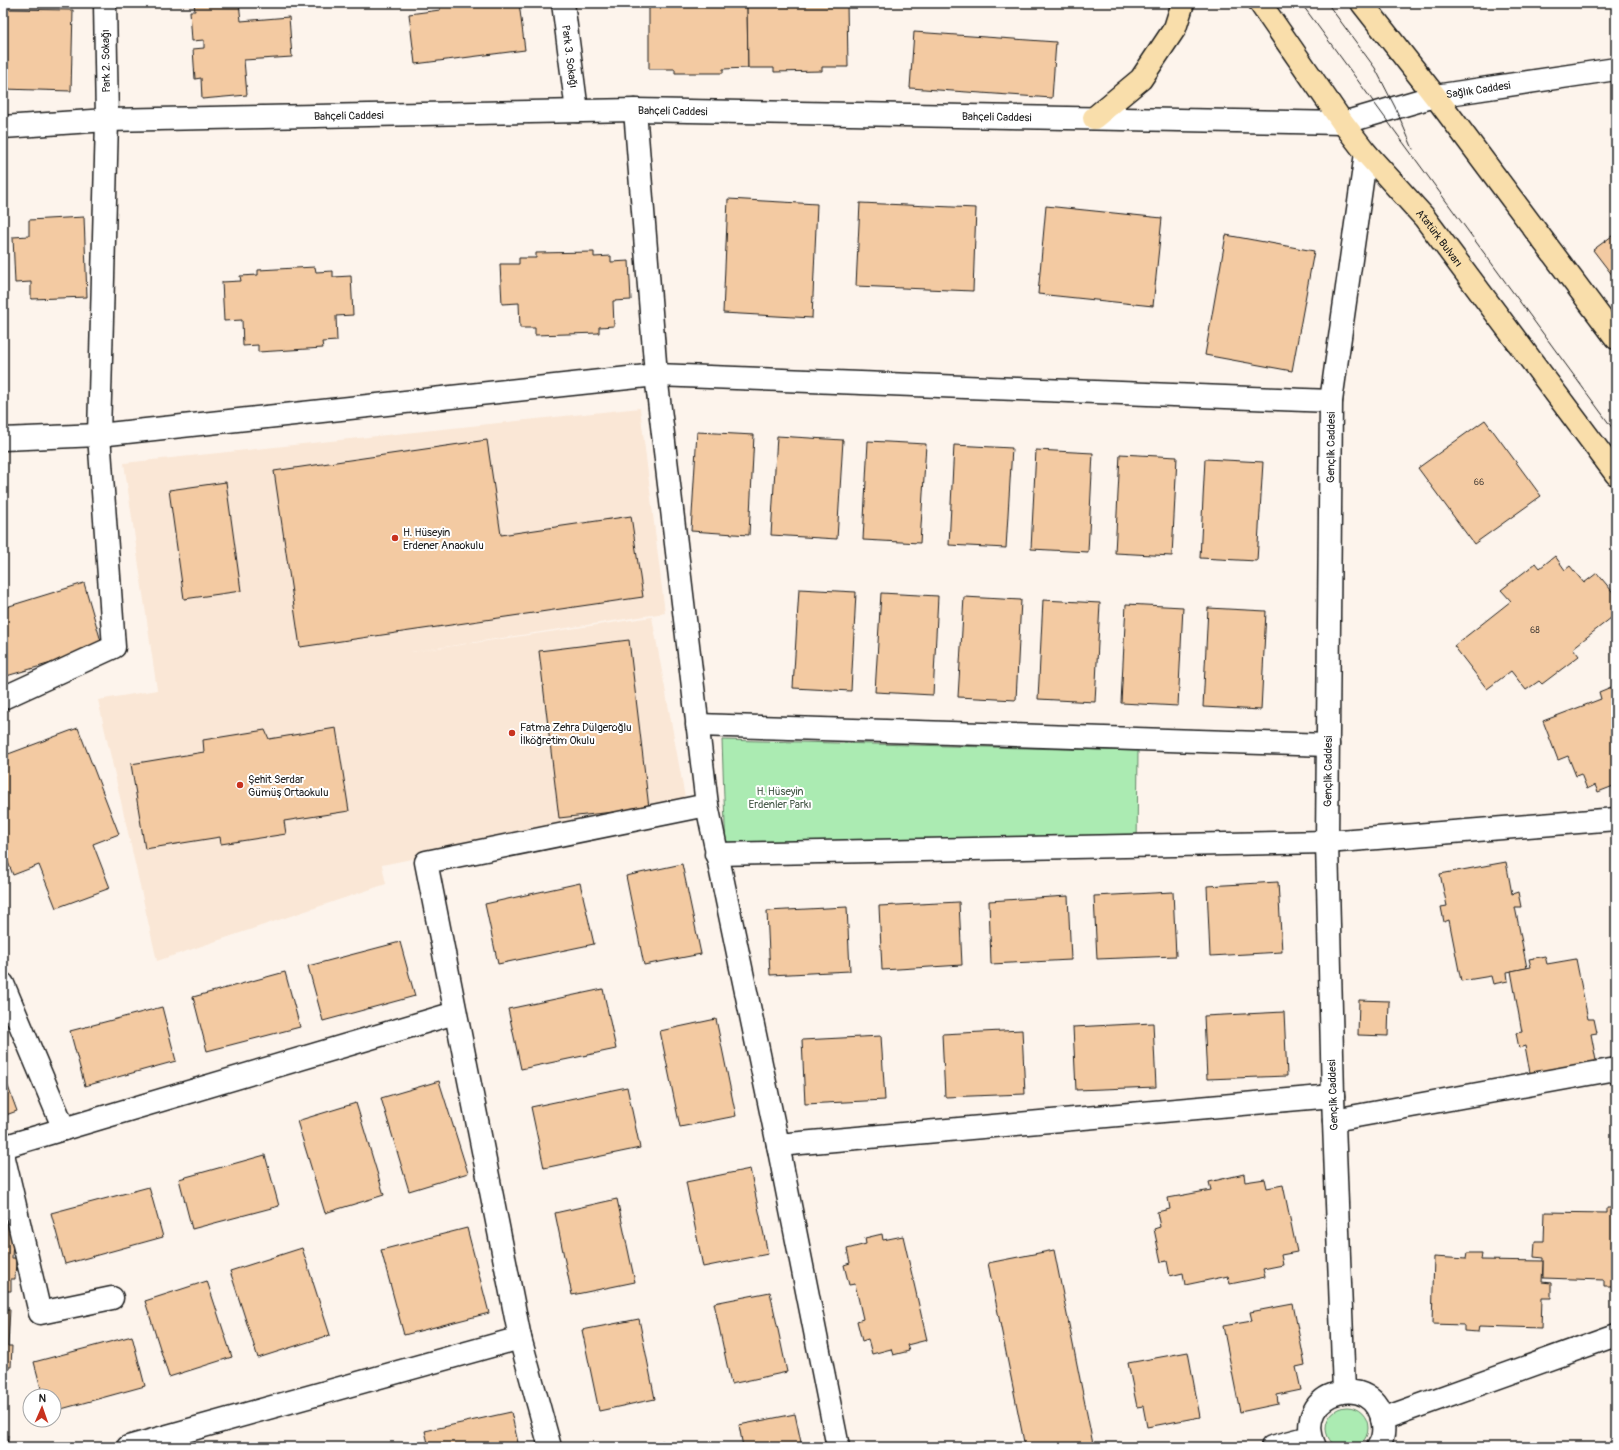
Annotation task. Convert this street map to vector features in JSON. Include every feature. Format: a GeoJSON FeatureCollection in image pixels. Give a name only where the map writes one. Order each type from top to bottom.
{"type":"FeatureCollection","features":[{"type":"Feature","properties":{"kind":"main road"},"geometry":{"type":"LineString","coordinates":[[1094,118],[1141,79],[1175,28],[1183,3]]}},
{"type":"Feature","properties":{"kind":"main road","name":"Atatürk Bulvarı"},"geometry":{"type":"LineString","coordinates":[[1260,3],[1343,123],[1366,153],[1424,217],[1616,474]]}},
{"type":"Feature","properties":{"kind":"main road"},"geometry":{"type":"LineString","coordinates":[[1362,3],[1435,96],[1616,338]]}},
{"type":"Feature","properties":{"kind":"street","name":"Park 2. Sokağı"},"geometry":{"type":"LineString","coordinates":[[3,698],[114,647],[99,435],[107,120],[105,3]]}},
{"type":"Feature","properties":{"kind":"street","name":"Park 3. Sokağı"},"geometry":{"type":"LineString","coordinates":[[563,3],[577,111]]}},
{"type":"Feature","properties":{"kind":"street","name":"Sağlık Caddesi"},"geometry":{"type":"LineString","coordinates":[[1343,123],[1435,96],[1616,69]]}},
{"type":"Feature","properties":{"kind":"street","name":"Bahçeli Caddesi"},"geometry":{"type":"LineString","coordinates":[[3,127],[107,120],[635,110],[1343,123]]}},
{"type":"Feature","properties":{"kind":"street"},"geometry":{"type":"LineString","coordinates":[[635,110],[656,375],[707,805],[716,854],[778,1145],[838,1447]]}},
{"type":"Feature","properties":{"kind":"street","name":"Gençlik Caddesi"},"geometry":{"type":"LineString","coordinates":[[1344,1391],[1333,1096],[1327,842],[1331,400],[1366,153]]}},
{"type":"Feature","properties":{"kind":"street"},"geometry":{"type":"LineString","coordinates":[[3,439],[99,435],[656,375],[1331,400]]}},
{"type":"Feature","properties":{"kind":"street"},"geometry":{"type":"LineString","coordinates":[[697,725],[1328,745]]}},
{"type":"Feature","properties":{"kind":"street"},"geometry":{"type":"LineString","coordinates":[[550,1447],[520,1338],[426,862],[707,805]]}},
{"type":"Feature","properties":{"kind":"street"},"geometry":{"type":"LineString","coordinates":[[716,854],[1327,842],[1616,819]]}},
{"type":"Feature","properties":{"kind":"street"},"geometry":{"type":"LineString","coordinates":[[3,984],[64,1129]]}},
{"type":"Feature","properties":{"kind":"street"},"geometry":{"type":"LineString","coordinates":[[3,1147],[455,1013]]}},
{"type":"Feature","properties":{"kind":"street"},"geometry":{"type":"LineString","coordinates":[[1334,1120],[1616,1069]]}},
{"type":"Feature","properties":{"kind":"street"},"geometry":{"type":"LineString","coordinates":[[778,1145],[1333,1096]]}},
{"type":"Feature","properties":{"kind":"street"},"geometry":{"type":"LineString","coordinates":[[3,1154],[40,1312],[112,1298]]}},
{"type":"Feature","properties":{"kind":"street"},"geometry":{"type":"LineString","coordinates":[[1382,1419],[1616,1335]]}},
{"type":"Feature","properties":{"kind":"street"},"geometry":{"type":"LineString","coordinates":[[128,1447],[520,1338]]}},
{"type":"Feature","properties":{"kind":"street"},"geometry":{"type":"LineString","coordinates":[[1272,1447],[1313,1442],[1310,1424],[1313,1412],[1321,1402],[1331,1394],[1344,1391],[1357,1392],[1368,1398],[1378,1407],[1384,1432],[1378,1447]]}},
{"type":"Feature","properties":{"kind":"shaded area"},"geometry":{"type":"Polygon","coordinates":[[[640,408],[665,613],[411,652],[652,617],[686,803],[382,865],[386,884],[157,961],[98,700],[157,690],[124,463],[640,408]]]}},
{"type":"Feature","properties":{"kind":"green space","name":"H. Hüseyin Erdenler Parkı"},"geometry":{"type":"Polygon","coordinates":[[[722,740],[1138,751],[1137,846],[726,854],[722,740]]]}},
{"type":"Feature","properties":{"kind":"green space"},"geometry":{"type":"Polygon","coordinates":[[[1347,1407],[1362,1413],[1368,1428],[1362,1443],[1347,1449],[1332,1443],[1326,1428],[1332,1413],[1347,1407]]]}},
{"type":"Feature","properties":{"kind":"building"},"geometry":{"type":"Polygon","coordinates":[[[194,3],[239,3],[241,21],[289,17],[292,57],[244,60],[247,95],[202,99],[201,78],[195,79],[193,49],[204,48],[204,40],[192,41],[190,11],[195,11],[194,3]]]}},
{"type":"Feature","properties":{"kind":"building"},"geometry":{"type":"Polygon","coordinates":[[[439,3],[519,3],[525,50],[415,64],[409,14],[440,10],[439,3]]]}},
{"type":"Feature","properties":{"kind":"building"},"geometry":{"type":"Polygon","coordinates":[[[649,3],[747,3],[748,68],[723,69],[723,73],[675,73],[675,69],[649,69],[649,3]]]}},
{"type":"Feature","properties":{"kind":"building"},"geometry":{"type":"Polygon","coordinates":[[[747,3],[847,3],[848,67],[822,67],[822,71],[774,72],[774,68],[748,68],[747,3]]]}},
{"type":"Feature","properties":{"kind":"building"},"geometry":{"type":"Polygon","coordinates":[[[3,9],[73,10],[71,91],[3,89],[3,9]]]}},
{"type":"Feature","properties":{"kind":"building"},"geometry":{"type":"Polygon","coordinates":[[[914,32],[1056,42],[1052,98],[910,88],[914,32]]]}},
{"type":"Feature","properties":{"kind":"building"},"geometry":{"type":"Polygon","coordinates":[[[728,199],[817,204],[812,318],[723,313],[728,199]]]}},
{"type":"Feature","properties":{"kind":"building"},"geometry":{"type":"Polygon","coordinates":[[[860,203],[976,208],[973,291],[856,286],[860,203]]]}},
{"type":"Feature","properties":{"kind":"building"},"geometry":{"type":"Polygon","coordinates":[[[1046,206],[1162,218],[1153,306],[1038,294],[1046,206]]]}},
{"type":"Feature","properties":{"kind":"building"},"geometry":{"type":"Polygon","coordinates":[[[84,217],[87,297],[31,299],[31,282],[15,283],[13,237],[29,236],[29,220],[84,217]]]}},
{"type":"Feature","properties":{"kind":"building"},"geometry":{"type":"Polygon","coordinates":[[[1616,233],[1616,280],[1593,250],[1616,233]]]}},
{"type":"Feature","properties":{"kind":"building"},"geometry":{"type":"Polygon","coordinates":[[[1226,235],[1314,251],[1292,371],[1205,355],[1226,235]]]}},
{"type":"Feature","properties":{"kind":"building"},"geometry":{"type":"Polygon","coordinates":[[[594,252],[594,257],[611,256],[611,262],[629,261],[631,300],[613,301],[614,326],[599,327],[599,333],[535,335],[535,328],[520,328],[519,303],[502,304],[500,264],[519,264],[519,258],[536,258],[536,253],[594,252]]]}},
{"type":"Feature","properties":{"kind":"building"},"geometry":{"type":"Polygon","coordinates":[[[315,267],[316,272],[333,271],[333,277],[351,276],[353,315],[336,316],[337,341],[322,342],[323,348],[258,352],[258,345],[243,346],[242,320],[224,321],[222,282],[241,281],[240,276],[258,275],[258,270],[315,267]]]}},
{"type":"Feature","properties":{"kind":"building"},"geometry":{"type":"Polygon","coordinates":[[[1485,420],[1541,496],[1474,544],[1418,468],[1485,420]]]}},
{"type":"Feature","properties":{"kind":"building"},"geometry":{"type":"Polygon","coordinates":[[[697,432],[754,435],[749,535],[691,531],[697,432]]]}},
{"type":"Feature","properties":{"kind":"building"},"geometry":{"type":"Polygon","coordinates":[[[777,436],[843,440],[837,539],[771,535],[777,436]]]}},
{"type":"Feature","properties":{"kind":"building"},"geometry":{"type":"Polygon","coordinates":[[[487,440],[501,535],[631,516],[643,597],[300,647],[274,471],[487,440]]]}},
{"type":"Feature","properties":{"kind":"building"},"geometry":{"type":"Polygon","coordinates":[[[868,441],[926,444],[920,543],[863,540],[868,441]]]}},
{"type":"Feature","properties":{"kind":"building"},"geometry":{"type":"Polygon","coordinates":[[[954,445],[1012,448],[1006,548],[949,545],[954,445]]]}},
{"type":"Feature","properties":{"kind":"building"},"geometry":{"type":"Polygon","coordinates":[[[1036,450],[1093,453],[1088,552],[1031,549],[1036,450]]]}},
{"type":"Feature","properties":{"kind":"building"},"geometry":{"type":"Polygon","coordinates":[[[1120,454],[1177,457],[1172,556],[1115,553],[1120,454]]]}},
{"type":"Feature","properties":{"kind":"building"},"geometry":{"type":"Polygon","coordinates":[[[1205,459],[1263,462],[1257,561],[1200,558],[1205,459]]]}},
{"type":"Feature","properties":{"kind":"building"},"geometry":{"type":"Polygon","coordinates":[[[226,482],[241,591],[184,599],[169,490],[226,482]]]}},
{"type":"Feature","properties":{"kind":"building"},"geometry":{"type":"Polygon","coordinates":[[[1555,556],[1565,570],[1570,566],[1584,583],[1597,573],[1616,596],[1616,614],[1573,648],[1579,656],[1542,684],[1539,681],[1526,690],[1511,671],[1487,689],[1454,646],[1511,601],[1501,590],[1536,563],[1540,568],[1555,556]]]}},
{"type":"Feature","properties":{"kind":"building"},"geometry":{"type":"Polygon","coordinates":[[[84,583],[103,648],[3,677],[3,608],[84,583]]]}},
{"type":"Feature","properties":{"kind":"building"},"geometry":{"type":"Polygon","coordinates":[[[799,589],[856,592],[851,691],[793,688],[799,589]]]}},
{"type":"Feature","properties":{"kind":"building"},"geometry":{"type":"Polygon","coordinates":[[[881,593],[938,596],[933,695],[875,692],[881,593]]]}},
{"type":"Feature","properties":{"kind":"building"},"geometry":{"type":"Polygon","coordinates":[[[964,597],[1021,600],[1016,700],[958,697],[964,597]]]}},
{"type":"Feature","properties":{"kind":"building"},"geometry":{"type":"Polygon","coordinates":[[[1043,600],[1100,603],[1095,702],[1038,699],[1043,600]]]}},
{"type":"Feature","properties":{"kind":"building"},"geometry":{"type":"Polygon","coordinates":[[[1126,604],[1183,607],[1178,706],[1121,703],[1126,604]]]}},
{"type":"Feature","properties":{"kind":"building"},"geometry":{"type":"Polygon","coordinates":[[[1208,608],[1266,611],[1261,710],[1203,707],[1208,608]]]}},
{"type":"Feature","properties":{"kind":"building"},"geometry":{"type":"Polygon","coordinates":[[[629,640],[649,808],[559,818],[539,651],[629,640]]]}},
{"type":"Feature","properties":{"kind":"building"},"geometry":{"type":"Polygon","coordinates":[[[1616,685],[1616,785],[1598,792],[1595,785],[1587,789],[1581,774],[1576,776],[1568,756],[1558,760],[1543,721],[1601,699],[1599,692],[1616,685]]]}},
{"type":"Feature","properties":{"kind":"building"},"geometry":{"type":"Polygon","coordinates":[[[78,728],[119,834],[93,844],[110,888],[56,908],[39,865],[13,875],[3,849],[3,756],[78,728]]]}},
{"type":"Feature","properties":{"kind":"building"},"geometry":{"type":"Polygon","coordinates":[[[336,728],[349,811],[284,821],[286,834],[221,844],[220,837],[145,849],[131,764],[204,752],[203,740],[265,730],[269,739],[336,728]]]}},
{"type":"Feature","properties":{"kind":"building"},"geometry":{"type":"Polygon","coordinates":[[[1506,862],[1512,894],[1518,892],[1521,907],[1515,907],[1527,968],[1507,972],[1508,981],[1493,984],[1491,976],[1461,981],[1449,920],[1444,922],[1441,907],[1447,906],[1440,874],[1506,862]]]}},
{"type":"Feature","properties":{"kind":"building"},"geometry":{"type":"Polygon","coordinates":[[[682,864],[701,954],[644,965],[626,876],[682,864]]]}},
{"type":"Feature","properties":{"kind":"building"},"geometry":{"type":"Polygon","coordinates":[[[1278,882],[1282,952],[1210,956],[1207,886],[1278,882]]]}},
{"type":"Feature","properties":{"kind":"building"},"geometry":{"type":"Polygon","coordinates":[[[580,883],[594,944],[498,964],[485,904],[580,883]]]}},
{"type":"Feature","properties":{"kind":"building"},"geometry":{"type":"Polygon","coordinates":[[[1173,892],[1176,956],[1097,959],[1094,896],[1173,892]]]}},
{"type":"Feature","properties":{"kind":"building"},"geometry":{"type":"Polygon","coordinates":[[[1068,896],[1071,960],[991,964],[989,901],[1068,896]]]}},
{"type":"Feature","properties":{"kind":"building"},"geometry":{"type":"Polygon","coordinates":[[[959,902],[962,965],[882,970],[879,906],[959,902]]]}},
{"type":"Feature","properties":{"kind":"building"},"geometry":{"type":"Polygon","coordinates":[[[847,907],[850,971],[770,975],[767,911],[847,907]]]}},
{"type":"Feature","properties":{"kind":"building"},"geometry":{"type":"Polygon","coordinates":[[[400,942],[415,996],[323,1021],[308,966],[400,942]]]}},
{"type":"Feature","properties":{"kind":"building"},"geometry":{"type":"Polygon","coordinates":[[[1545,956],[1547,964],[1576,959],[1588,1019],[1594,1019],[1597,1033],[1591,1034],[1597,1066],[1531,1078],[1525,1046],[1519,1048],[1516,1033],[1522,1032],[1511,971],[1531,967],[1529,959],[1545,956]]]}},
{"type":"Feature","properties":{"kind":"building"},"geometry":{"type":"Polygon","coordinates":[[[285,972],[300,1027],[207,1051],[193,997],[285,972]]]}},
{"type":"Feature","properties":{"kind":"building"},"geometry":{"type":"Polygon","coordinates":[[[603,989],[616,1049],[521,1069],[508,1009],[603,989]]]}},
{"type":"Feature","properties":{"kind":"building"},"geometry":{"type":"Polygon","coordinates":[[[1359,1000],[1389,1001],[1388,1036],[1358,1035],[1359,1000]]]}},
{"type":"Feature","properties":{"kind":"building"},"geometry":{"type":"Polygon","coordinates":[[[162,1007],[176,1061],[85,1086],[70,1031],[162,1007]]]}},
{"type":"Feature","properties":{"kind":"building"},"geometry":{"type":"Polygon","coordinates":[[[1284,1012],[1287,1076],[1207,1079],[1204,1016],[1284,1012]]]}},
{"type":"Feature","properties":{"kind":"building"},"geometry":{"type":"Polygon","coordinates":[[[716,1019],[736,1116],[680,1127],[660,1031],[716,1019]]]}},
{"type":"Feature","properties":{"kind":"building"},"geometry":{"type":"Polygon","coordinates":[[[1153,1023],[1156,1087],[1076,1090],[1073,1027],[1153,1023]]]}},
{"type":"Feature","properties":{"kind":"building"},"geometry":{"type":"Polygon","coordinates":[[[1022,1030],[1025,1094],[945,1097],[942,1034],[1022,1030]]]}},
{"type":"Feature","properties":{"kind":"building"},"geometry":{"type":"Polygon","coordinates":[[[881,1036],[885,1100],[805,1104],[802,1040],[881,1036]]]}},
{"type":"Feature","properties":{"kind":"building"},"geometry":{"type":"Polygon","coordinates":[[[3,1073],[17,1111],[3,1116],[3,1073]]]}},
{"type":"Feature","properties":{"kind":"building"},"geometry":{"type":"Polygon","coordinates":[[[439,1081],[468,1173],[409,1191],[381,1098],[439,1081]]]}},
{"type":"Feature","properties":{"kind":"building"},"geometry":{"type":"Polygon","coordinates":[[[627,1087],[640,1148],[544,1168],[531,1107],[627,1087]]]}},
{"type":"Feature","properties":{"kind":"building"},"geometry":{"type":"Polygon","coordinates":[[[356,1103],[384,1195],[325,1213],[297,1121],[356,1103]]]}},
{"type":"Feature","properties":{"kind":"building"},"geometry":{"type":"Polygon","coordinates":[[[265,1155],[279,1206],[192,1229],[179,1179],[265,1155]]]}},
{"type":"Feature","properties":{"kind":"building"},"geometry":{"type":"Polygon","coordinates":[[[750,1169],[768,1254],[703,1267],[686,1182],[750,1169]]]}},
{"type":"Feature","properties":{"kind":"building"},"geometry":{"type":"Polygon","coordinates":[[[1244,1174],[1245,1182],[1265,1179],[1267,1188],[1283,1185],[1297,1252],[1281,1255],[1283,1265],[1263,1269],[1265,1277],[1230,1284],[1228,1276],[1185,1285],[1183,1273],[1170,1276],[1167,1261],[1161,1262],[1154,1229],[1160,1227],[1157,1212],[1170,1209],[1168,1198],[1211,1190],[1209,1182],[1244,1174]]]}},
{"type":"Feature","properties":{"kind":"building"},"geometry":{"type":"Polygon","coordinates":[[[149,1187],[163,1237],[65,1264],[51,1213],[149,1187]]]}},
{"type":"Feature","properties":{"kind":"building"},"geometry":{"type":"Polygon","coordinates":[[[617,1199],[635,1282],[572,1295],[555,1213],[617,1199]]]}},
{"type":"Feature","properties":{"kind":"building"},"geometry":{"type":"Polygon","coordinates":[[[1607,1208],[1616,1208],[1616,1286],[1604,1286],[1604,1280],[1543,1278],[1543,1258],[1534,1257],[1535,1241],[1544,1241],[1545,1212],[1607,1213],[1607,1208]]]}},
{"type":"Feature","properties":{"kind":"building"},"geometry":{"type":"Polygon","coordinates":[[[3,1220],[14,1220],[12,1258],[16,1258],[15,1279],[11,1279],[11,1291],[3,1291],[3,1220]]]}},
{"type":"Feature","properties":{"kind":"building"},"geometry":{"type":"Polygon","coordinates":[[[467,1228],[489,1313],[404,1335],[381,1250],[467,1228]]]}},
{"type":"Feature","properties":{"kind":"building"},"geometry":{"type":"Polygon","coordinates":[[[882,1234],[883,1240],[903,1236],[927,1340],[907,1345],[909,1351],[893,1355],[891,1349],[872,1354],[868,1339],[862,1341],[857,1321],[863,1319],[855,1284],[849,1285],[844,1265],[850,1263],[847,1249],[866,1244],[865,1238],[882,1234]]]}},
{"type":"Feature","properties":{"kind":"building"},"geometry":{"type":"Polygon","coordinates":[[[302,1248],[330,1335],[258,1358],[230,1271],[302,1248]]]}},
{"type":"Feature","properties":{"kind":"building"},"geometry":{"type":"Polygon","coordinates":[[[1054,1250],[1093,1444],[1078,1447],[1025,1447],[988,1263],[1054,1250]]]}},
{"type":"Feature","properties":{"kind":"building"},"geometry":{"type":"Polygon","coordinates":[[[1467,1253],[1482,1253],[1481,1260],[1543,1261],[1542,1282],[1551,1283],[1551,1298],[1542,1298],[1541,1328],[1479,1326],[1478,1332],[1464,1331],[1464,1325],[1432,1324],[1434,1257],[1466,1259],[1467,1253]]]}},
{"type":"Feature","properties":{"kind":"building"},"geometry":{"type":"Polygon","coordinates":[[[207,1281],[232,1357],[169,1377],[145,1301],[207,1281]]]}},
{"type":"Feature","properties":{"kind":"building"},"geometry":{"type":"Polygon","coordinates":[[[770,1292],[787,1372],[731,1384],[714,1303],[770,1292]]]}},
{"type":"Feature","properties":{"kind":"building"},"geometry":{"type":"Polygon","coordinates":[[[1293,1304],[1305,1365],[1296,1367],[1301,1390],[1277,1395],[1278,1404],[1240,1412],[1223,1326],[1252,1321],[1250,1312],[1293,1304]]]}},
{"type":"Feature","properties":{"kind":"building"},"geometry":{"type":"Polygon","coordinates":[[[3,1309],[10,1309],[8,1346],[12,1346],[11,1367],[7,1367],[7,1379],[3,1379],[3,1309]]]}},
{"type":"Feature","properties":{"kind":"building"},"geometry":{"type":"Polygon","coordinates":[[[639,1319],[655,1399],[599,1411],[582,1330],[639,1319]]]}},
{"type":"Feature","properties":{"kind":"building"},"geometry":{"type":"Polygon","coordinates":[[[132,1336],[145,1386],[62,1409],[62,1388],[41,1388],[34,1362],[132,1336]]]}},
{"type":"Feature","properties":{"kind":"building"},"geometry":{"type":"Polygon","coordinates":[[[1188,1352],[1200,1417],[1147,1427],[1143,1406],[1137,1407],[1128,1363],[1188,1352]]]}},
{"type":"Feature","properties":{"kind":"building"},"geometry":{"type":"Polygon","coordinates":[[[3,1398],[6,1398],[4,1435],[8,1435],[7,1447],[3,1447],[3,1398]]]}},
{"type":"Feature","properties":{"kind":"building"},"geometry":{"type":"Polygon","coordinates":[[[511,1412],[519,1447],[429,1447],[425,1431],[511,1412]]]}},
{"type":"Feature","properties":{"kind":"building"},"geometry":{"type":"Polygon","coordinates":[[[795,1414],[802,1447],[743,1447],[739,1425],[795,1414]]]}},
{"type":"Feature","properties":{"kind":"building"},"geometry":{"type":"Polygon","coordinates":[[[663,1441],[665,1447],[634,1447],[663,1441]]]}},
{"type":"Feature","properties":{"kind":"tram line"},"geometry":{"type":"LineString","coordinates":[[1301,3],[1616,433]]}},
{"type":"Feature","properties":{"kind":"tram line"},"geometry":{"type":"LineString","coordinates":[[1327,3],[1375,68],[1395,107],[1413,149]]}},
{"type":"Feature","properties":{"kind":"place","name":"H. Hüseyin Erdener Anaokulu"},"geometry":{"type":"Point","coordinates":[395,538]}},
{"type":"Feature","properties":{"kind":"place","name":"Fatma Zehra Dülgeroğlu İlköğretim Okulu"},"geometry":{"type":"Point","coordinates":[512,733]}},
{"type":"Feature","properties":{"kind":"place","name":"Şehit Serdar Gümüş Ortaokulu"},"geometry":{"type":"Point","coordinates":[240,785]}}]}
